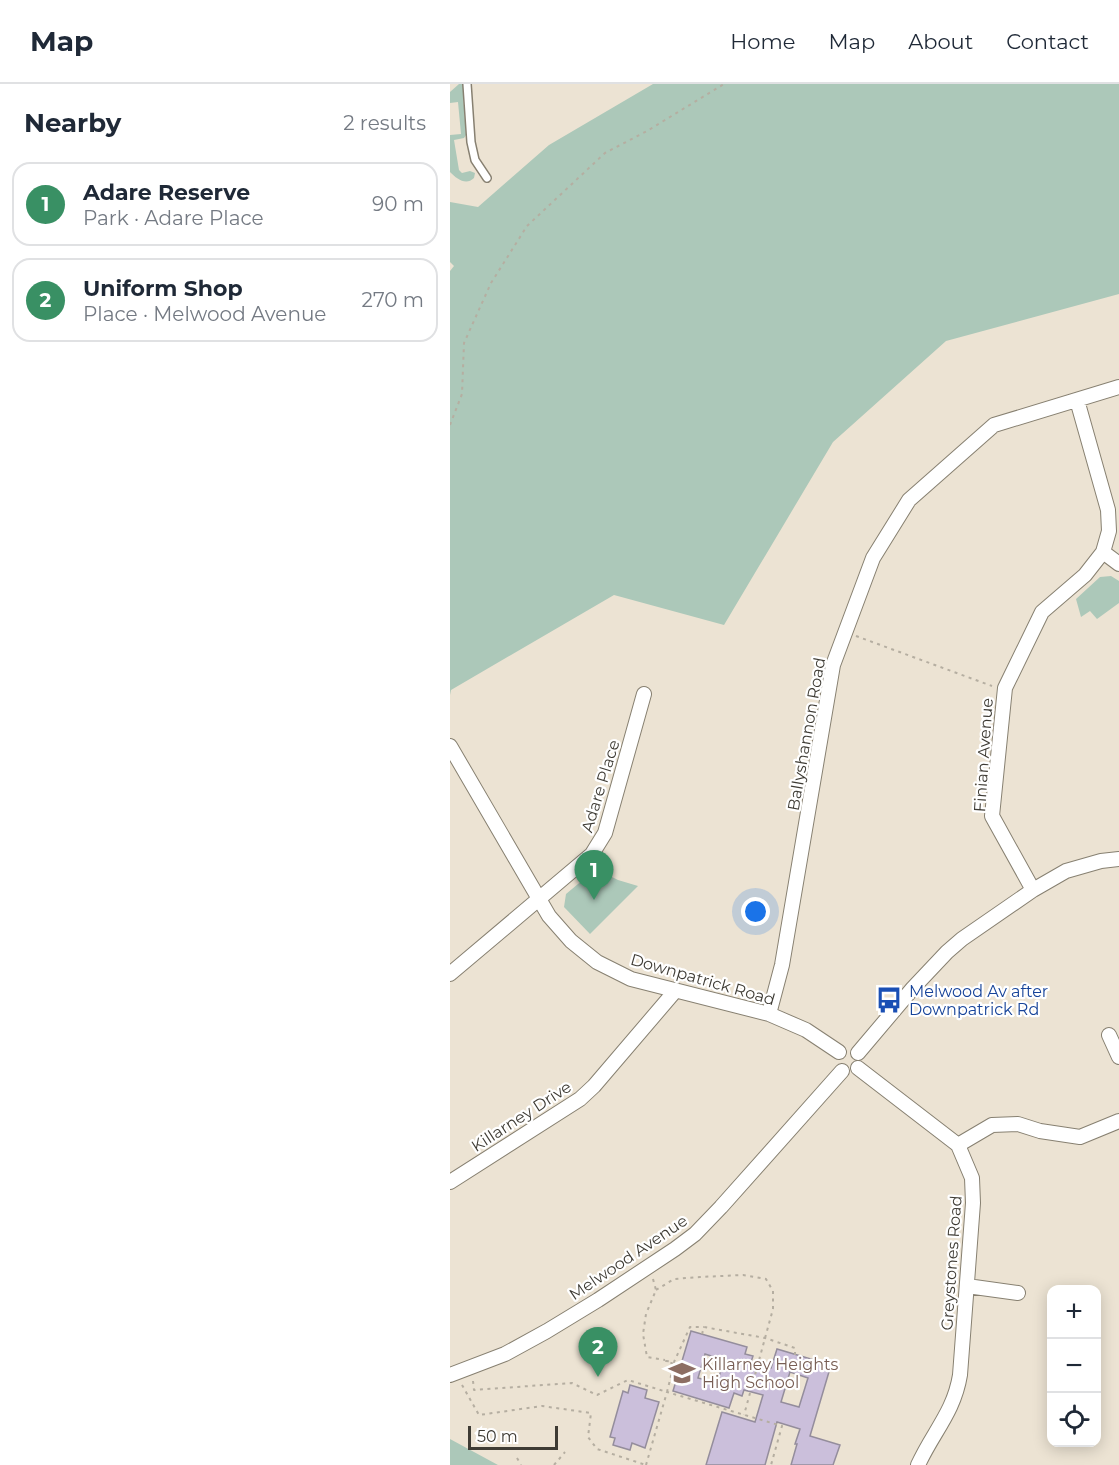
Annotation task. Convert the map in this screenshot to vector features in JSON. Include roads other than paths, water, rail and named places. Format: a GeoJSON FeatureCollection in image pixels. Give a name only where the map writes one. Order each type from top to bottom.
{"type":"FeatureCollection","features":[{"type":"Feature","properties":{"kind":"street","name":"Ballyshannon Road"},"geometry":{"type":"LineString","coordinates":[[769,1014],[782,964],[833,665],[873,558],[909,501],[994,425],[1119,387]]}},
{"type":"Feature","properties":{"kind":"street","name":"Finian Avenue"},"geometry":{"type":"LineString","coordinates":[[1033,890],[992,816],[1005,688],[1042,612],[1085,575],[1103,552],[1109,531],[1108,510],[1077,400]]}},
{"type":"Feature","properties":{"kind":"street"},"geometry":{"type":"LineString","coordinates":[[1103,552],[1119,564]]}},
{"type":"Feature","properties":{"kind":"street","name":"Adare Place"},"geometry":{"type":"LineString","coordinates":[[450,974],[592,854],[605,833],[644,694]]}},
{"type":"Feature","properties":{"kind":"street","name":"Downpatrick Road"},"geometry":{"type":"LineString","coordinates":[[450,746],[549,916],[571,941],[597,962],[631,978],[769,1014],[806,1030],[839,1052]]}},
{"type":"Feature","properties":{"kind":"street"},"geometry":{"type":"LineString","coordinates":[[858,1053],[913,988],[962,939],[1033,890],[1066,872],[1101,861],[1119,859]]}},
{"type":"Feature","properties":{"kind":"street","name":"Killarney Drive"},"geometry":{"type":"LineString","coordinates":[[450,1182],[580,1099],[594,1086],[676,990]]}},
{"type":"Feature","properties":{"kind":"street"},"geometry":{"type":"LineString","coordinates":[[1108,1035],[1119,1057]]}},
{"type":"Feature","properties":{"kind":"street"},"geometry":{"type":"LineString","coordinates":[[846,1049],[855,1050],[860,1060],[858,1068],[849,1073],[842,1071],[836,1060],[839,1052],[846,1049]]}},
{"type":"Feature","properties":{"kind":"street"},"geometry":{"type":"LineString","coordinates":[[858,1068],[958,1144],[992,1125],[1018,1124],[1040,1131],[1080,1137],[1119,1122]]}},
{"type":"Feature","properties":{"kind":"street","name":"Melwood Avenue"},"geometry":{"type":"LineString","coordinates":[[450,1375],[505,1354],[547,1331],[675,1249],[721,1207],[842,1071]]}},
{"type":"Feature","properties":{"kind":"street","name":"Greystones Road"},"geometry":{"type":"LineString","coordinates":[[918,1465],[952,1405],[958,1391],[960,1375],[974,1203],[972,1178],[958,1144]]}},
{"type":"Feature","properties":{"kind":"street"},"geometry":{"type":"LineString","coordinates":[[967,1286],[1018,1293]]}},
{"type":"Feature","properties":{"kind":"lane"},"geometry":{"type":"LineString","coordinates":[[467,84],[471,142],[475,159],[487,178]]}},
{"type":"Feature","properties":{"kind":"place","name":"Adare Reserve"},"geometry":{"type":"Point","coordinates":[594,900]}},
{"type":"Feature","properties":{"kind":"place","name":"Melwood Av after Downpatrick Rd"},"geometry":{"type":"Point","coordinates":[889,1000]}},
{"type":"Feature","properties":{"kind":"place","name":"Killarney Heights High School"},"geometry":{"type":"Point","coordinates":[682,1373]}},
{"type":"Feature","properties":{"kind":"place","name":"Uniform Shop"},"geometry":{"type":"Point","coordinates":[598,1377]}}]}
